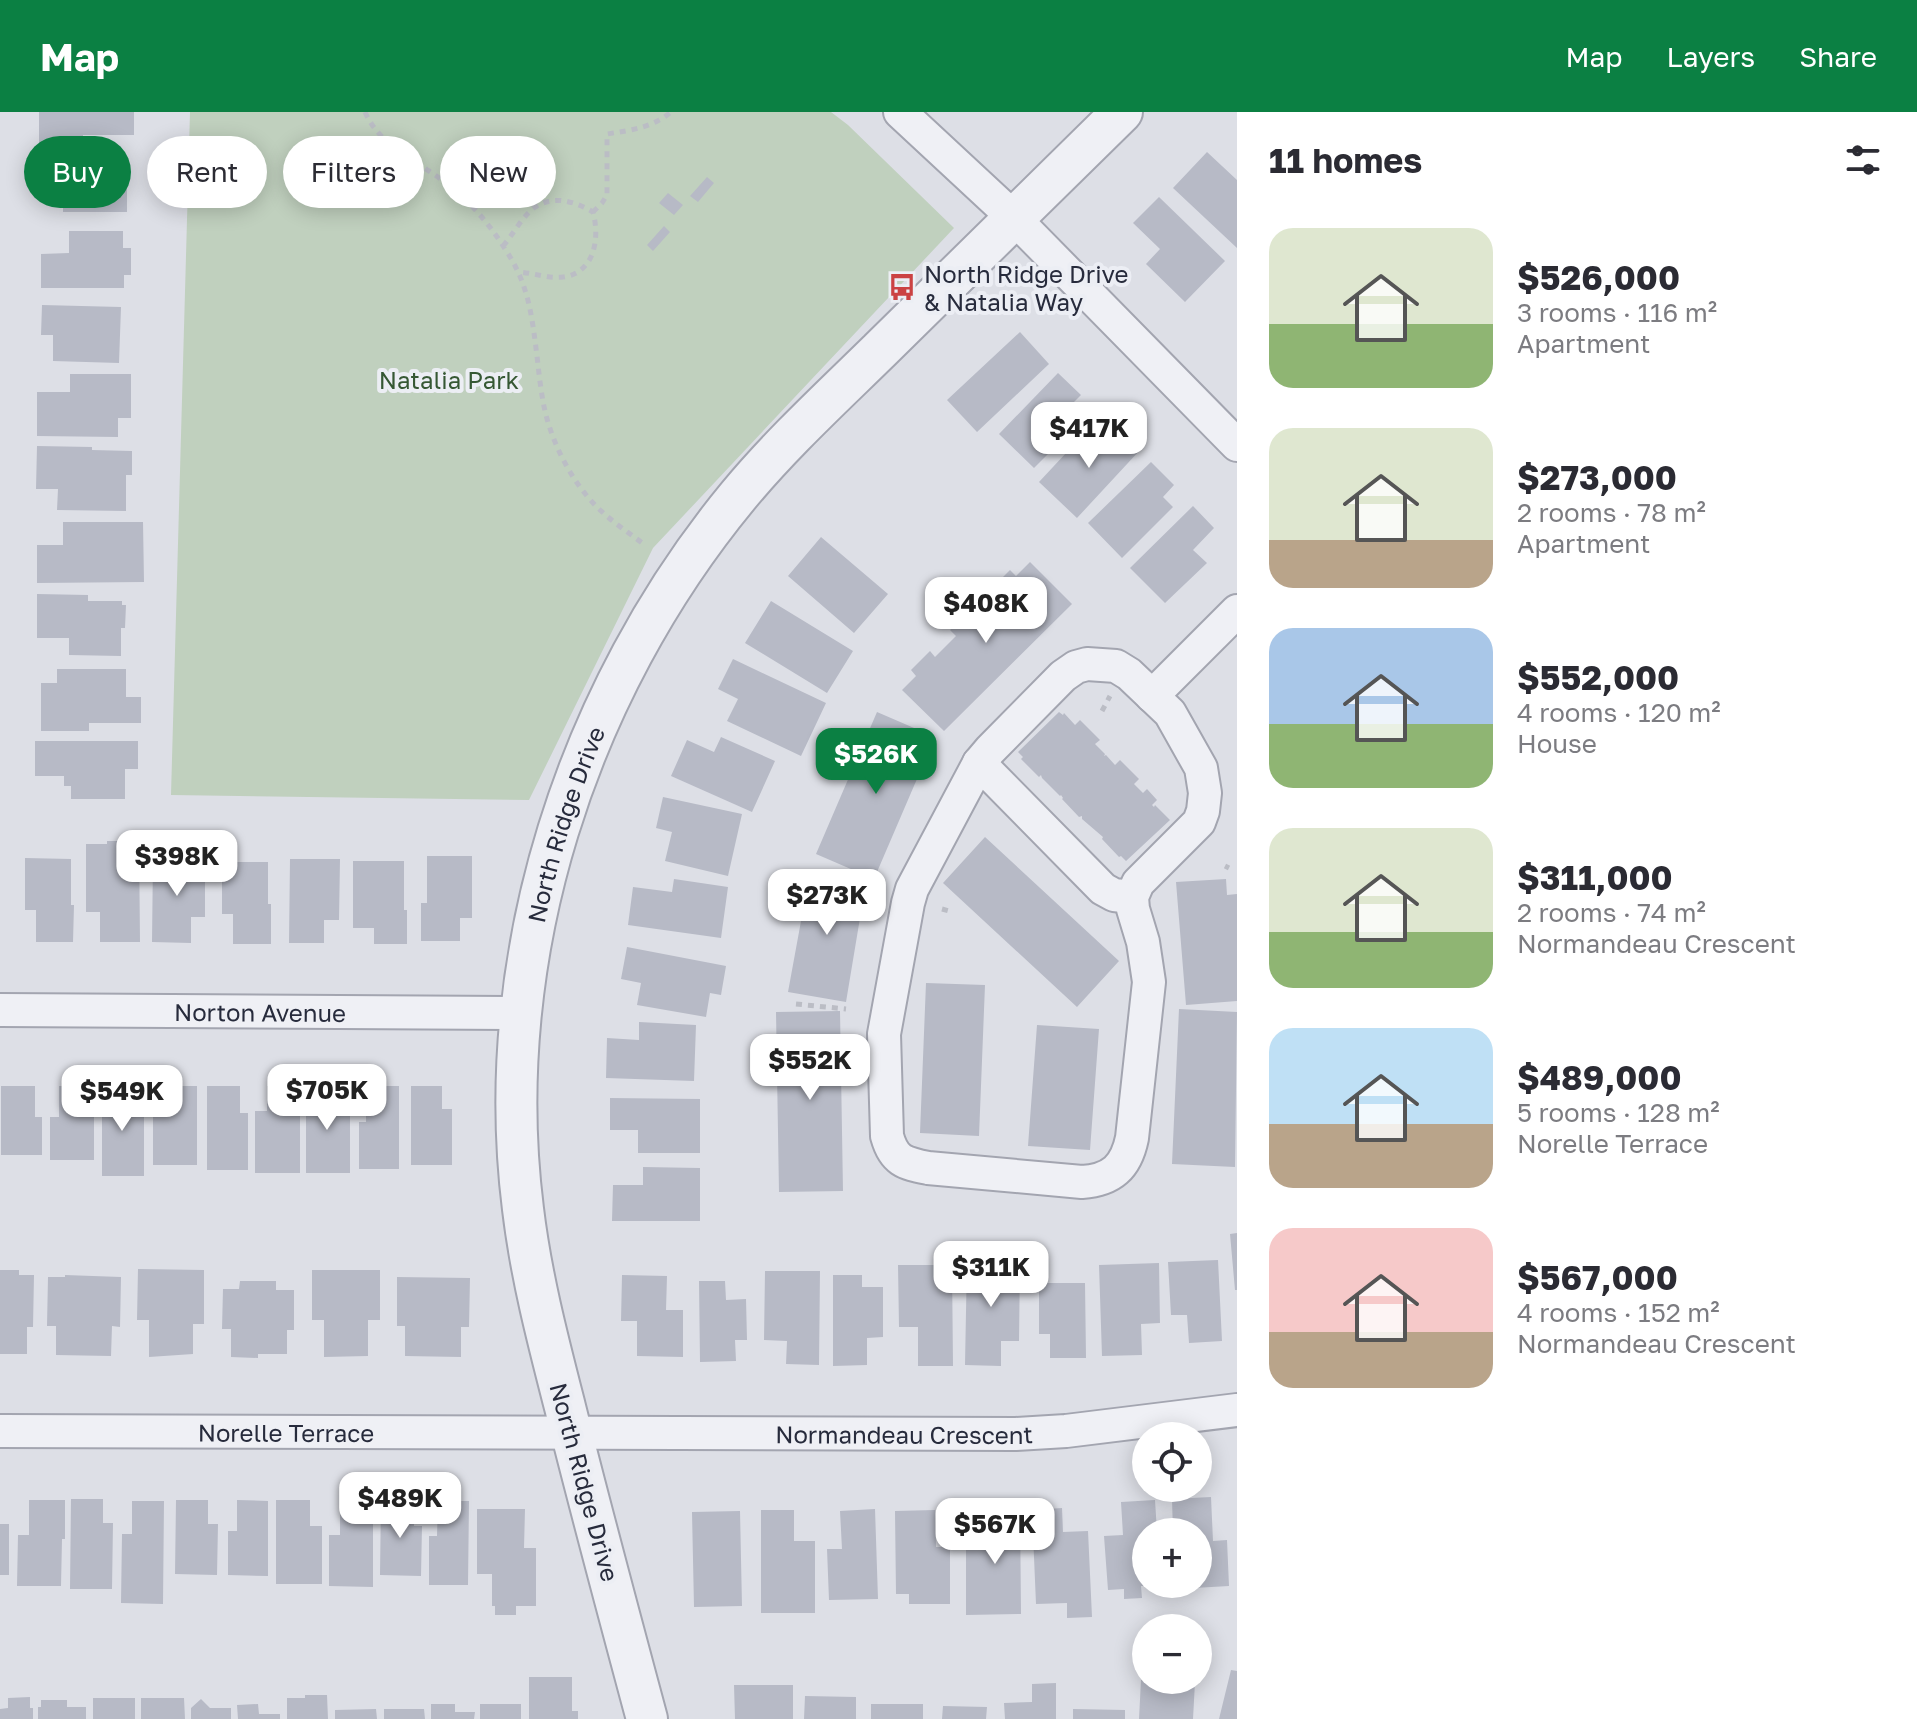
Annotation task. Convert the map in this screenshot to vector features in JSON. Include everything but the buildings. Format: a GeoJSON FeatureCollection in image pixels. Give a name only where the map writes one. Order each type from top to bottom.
{"type":"FeatureCollection","features":[{"type":"Feature","properties":{"kind":"street"},"geometry":{"type":"LineString","coordinates":[[900,112],[1013,217],[1237,445]]}},
{"type":"Feature","properties":{"kind":"street","name":"North Ridge Drive"},"geometry":{"type":"LineString","coordinates":[[647,1719],[534,1281],[522,1205],[517,1124],[521,1013],[544,881],[579,767],[611,694],[656,612],[737,497],[776,454],[1013,217],[1122,112]]}},
{"type":"Feature","properties":{"kind":"street"},"geometry":{"type":"LineString","coordinates":[[1152,696],[1237,611]]}},
{"type":"Feature","properties":{"kind":"street"},"geometry":{"type":"LineString","coordinates":[[1087,664],[1116,666],[1152,696],[1170,713],[1201,768],[1205,793],[1199,822],[1138,883],[1132,897],[1149,982],[1128,1154],[1111,1174],[1096,1181],[1082,1182],[928,1168],[900,1160],[891,1149],[887,1136],[884,1034],[908,903],[912,889],[979,763],[1063,676],[1076,667],[1087,664]]}},
{"type":"Feature","properties":{"kind":"street"},"geometry":{"type":"LineString","coordinates":[[979,763],[1103,889],[1114,895],[1132,897]]}},
{"type":"Feature","properties":{"kind":"street","name":"Norton Avenue"},"geometry":{"type":"LineString","coordinates":[[0,1010],[521,1013]]}},
{"type":"Feature","properties":{"kind":"street","name":"Normandeau Crescent"},"geometry":{"type":"LineString","coordinates":[[571,1432],[1016,1434],[1066,1431],[1237,1410]]}},
{"type":"Feature","properties":{"kind":"street","name":"Norelle Terrace"},"geometry":{"type":"LineString","coordinates":[[0,1431],[571,1432]]}},
{"type":"Feature","properties":{"kind":"path"},"geometry":{"type":"LineString","coordinates":[[365,112],[370,123],[391,146],[441,179],[489,223],[519,272],[526,290],[532,312],[545,412],[553,437],[581,487],[597,507],[645,545]]}},
{"type":"Feature","properties":{"kind":"path"},"geometry":{"type":"LineString","coordinates":[[593,212],[607,195],[607,134],[641,129],[671,112]]}},
{"type":"Feature","properties":{"kind":"path"},"geometry":{"type":"LineString","coordinates":[[503,246],[537,206],[568,201],[593,212],[597,234],[592,255],[582,271],[565,277],[519,272]]}},
{"type":"Feature","properties":{"kind":"path"},"geometry":{"type":"LineString","coordinates":[[1102,711],[1111,695]]}},
{"type":"Feature","properties":{"kind":"path"},"geometry":{"type":"LineString","coordinates":[[942,909],[953,912]]}},
{"type":"Feature","properties":{"kind":"path"},"geometry":{"type":"LineString","coordinates":[[796,1004],[846,1009]]}},
{"type":"Feature","properties":{"kind":"green space","name":"Natalia Park"},"geometry":{"type":"Polygon","coordinates":[[[190,112],[831,112],[954,228],[653,548],[529,800],[171,795],[187,208],[267,208],[267,136],[189,136],[190,112]]]}},
{"type":"Feature","properties":{"kind":"place","name":"North Ridge Drive & Natalia Way"},"geometry":{"type":"Point","coordinates":[902,287]}}]}
